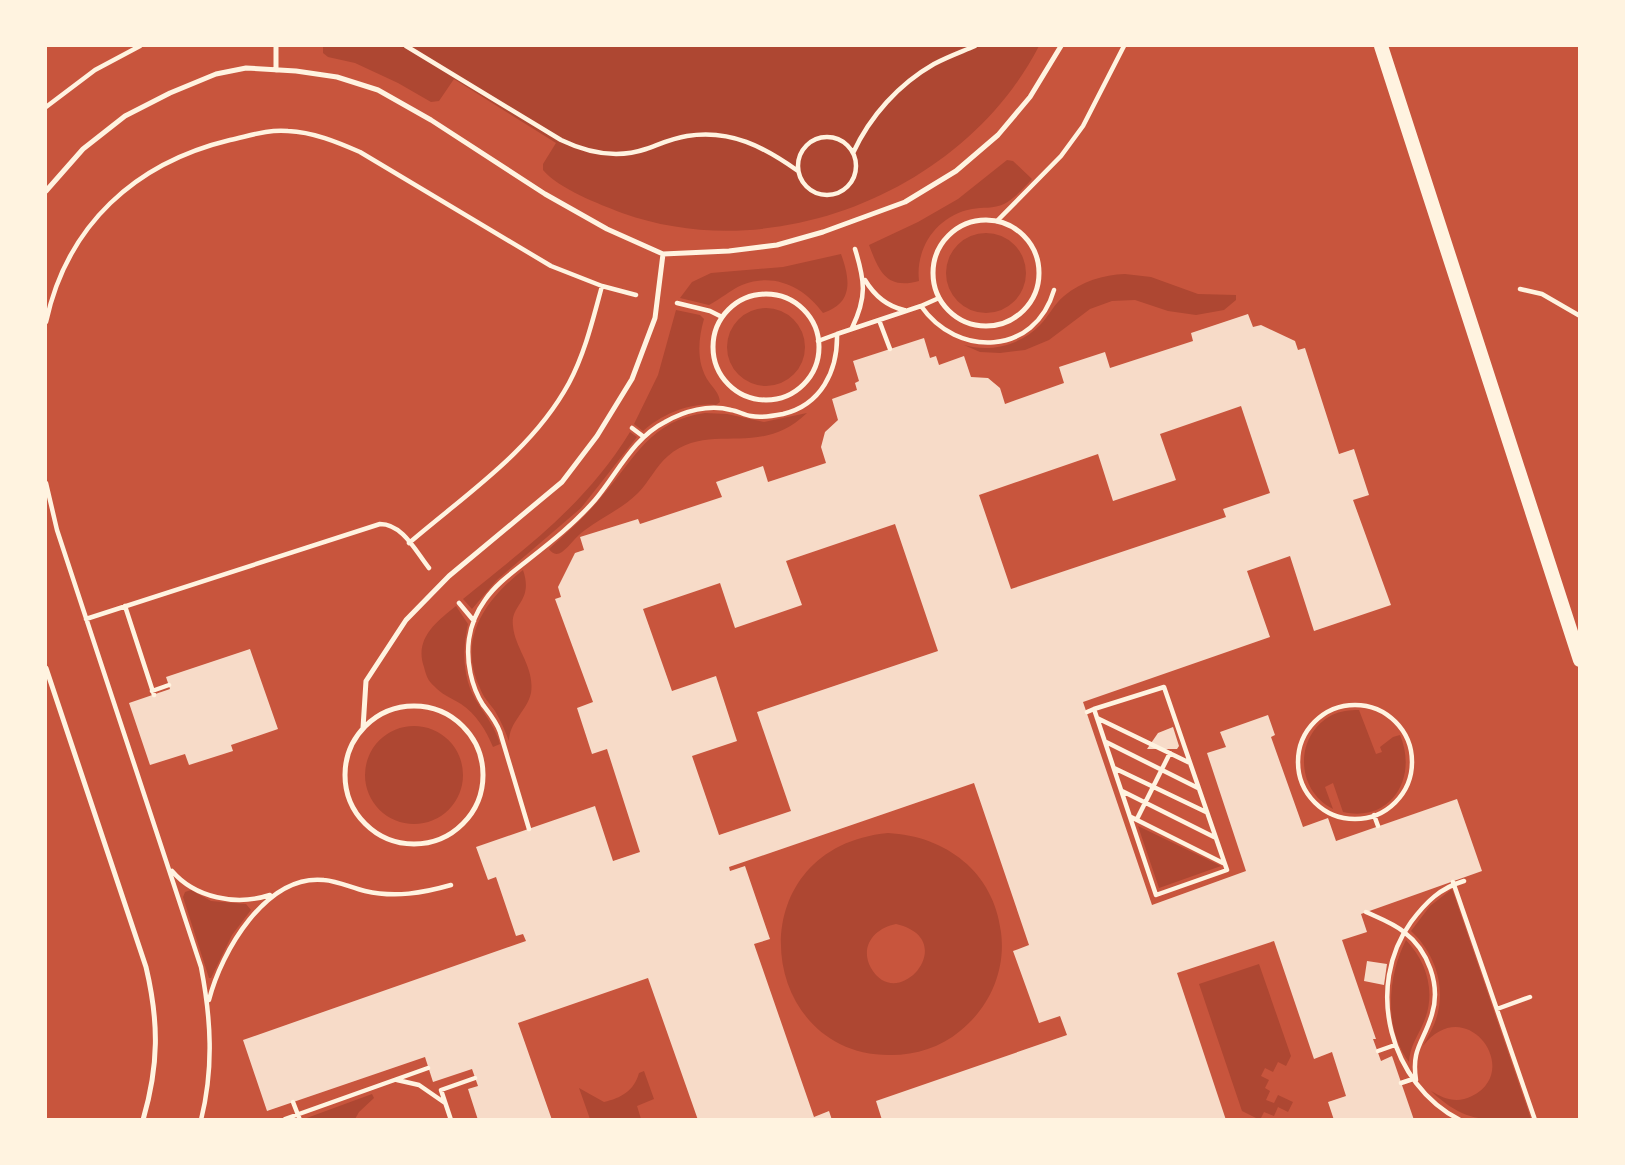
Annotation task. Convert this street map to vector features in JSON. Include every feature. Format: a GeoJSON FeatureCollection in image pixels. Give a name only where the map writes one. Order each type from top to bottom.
{"type":"FeatureCollection","features":[{"type":"Feature","properties":{"kind":"main road"},"geometry":{"type":"LineString","coordinates":[[1381,46],[1580,660]]}},
{"type":"Feature","properties":{"kind":"lane"},"geometry":{"type":"LineString","coordinates":[[276,46],[276,70]]}},
{"type":"Feature","properties":{"kind":"lane"},"geometry":{"type":"LineString","coordinates":[[46,191],[83,149],[125,116],[216,74],[246,68],[276,70],[337,77],[378,90],[431,120],[545,194],[607,229],[663,254],[729,251],[777,245],[823,232],[905,202],[956,170],[998,135],[1030,97],[1061,46]]}},
{"type":"Feature","properties":{"kind":"lane"},"geometry":{"type":"LineString","coordinates":[[997,221],[1018,230],[1031,243],[1038,260],[1040,277],[1036,293],[1027,308],[1015,319],[999,326],[982,327],[966,323],[951,314],[939,298],[933,284],[933,266],[939,248],[950,233],[965,223],[997,221]]}},
{"type":"Feature","properties":{"kind":"lane"},"geometry":{"type":"LineString","coordinates":[[363,728],[381,714],[402,707],[425,707],[446,714],[463,728],[476,746],[482,768],[482,790],[474,811],[458,828],[439,840],[416,845],[393,842],[372,831],[356,814],[346,793],[345,770],[350,747],[363,728],[366,681],[406,621],[450,576],[562,482],[597,436],[632,379],[655,318],[663,254]]}},
{"type":"Feature","properties":{"kind":"lane"},"geometry":{"type":"LineString","coordinates":[[762,293],[779,295],[794,302],[808,314],[816,329],[818,341],[816,365],[807,380],[794,392],[778,399],[760,400],[743,395],[728,385],[718,371],[713,354],[713,337],[722,317],[730,307],[745,298],[762,293]]}},
{"type":"Feature","properties":{"kind":"lane"},"geometry":{"type":"LineString","coordinates":[[46,668],[146,967],[154,1001],[157,1044],[153,1077],[143,1119]]}},
{"type":"Feature","properties":{"kind":"path"},"geometry":{"type":"LineString","coordinates":[[46,107],[95,70],[140,46]]}},
{"type":"Feature","properties":{"kind":"path"},"geometry":{"type":"LineString","coordinates":[[406,46],[561,140],[585,150],[609,154],[628,153],[687,136],[723,135],[763,148],[799,171]]}},
{"type":"Feature","properties":{"kind":"path"},"geometry":{"type":"LineString","coordinates":[[853,154],[840,141],[821,138],[805,148],[800,156],[799,171],[803,183],[817,194],[837,193],[851,182],[855,173],[853,154],[874,118],[899,89],[932,65],[975,46]]}},
{"type":"Feature","properties":{"kind":"path"},"geometry":{"type":"LineString","coordinates":[[997,221],[1061,156],[1083,126],[1124,46]]}},
{"type":"Feature","properties":{"kind":"path"},"geometry":{"type":"LineString","coordinates":[[46,322],[52,292],[71,255],[104,210],[122,192],[142,176],[174,158],[217,143],[270,131],[288,131],[328,138],[360,152],[551,266],[602,286],[636,295]]}},
{"type":"Feature","properties":{"kind":"path"},"geometry":{"type":"LineString","coordinates":[[855,249],[864,279],[873,293],[886,303],[907,310]]}},
{"type":"Feature","properties":{"kind":"path"},"geometry":{"type":"LineString","coordinates":[[852,329],[863,298],[864,279]]}},
{"type":"Feature","properties":{"kind":"path"},"geometry":{"type":"LineString","coordinates":[[409,543],[509,459],[539,426],[563,393],[577,365],[602,286]]}},
{"type":"Feature","properties":{"kind":"path"},"geometry":{"type":"LineString","coordinates":[[1520,289],[1542,294],[1580,316]]}},
{"type":"Feature","properties":{"kind":"path"},"geometry":{"type":"LineString","coordinates":[[921,306],[928,317],[947,332],[974,342],[999,343],[1024,332],[1036,322],[1051,303],[1054,290]]}},
{"type":"Feature","properties":{"kind":"path"},"geometry":{"type":"LineString","coordinates":[[818,341],[939,298]]}},
{"type":"Feature","properties":{"kind":"path"},"geometry":{"type":"LineString","coordinates":[[676,303],[722,317]]}},
{"type":"Feature","properties":{"kind":"path"},"geometry":{"type":"LineString","coordinates":[[879,320],[890,349]]}},
{"type":"Feature","properties":{"kind":"path"},"geometry":{"type":"LineString","coordinates":[[529,829],[496,721],[478,696],[471,675],[468,651],[474,621],[486,598],[593,502],[644,437],[663,422],[712,408],[770,417],[799,409],[812,401],[831,374],[837,350],[837,334]]}},
{"type":"Feature","properties":{"kind":"path"},"geometry":{"type":"LineString","coordinates":[[632,428],[644,437]]}},
{"type":"Feature","properties":{"kind":"path"},"geometry":{"type":"LineString","coordinates":[[46,483],[57,530],[201,967],[211,1042],[209,1082],[201,1119]]}},
{"type":"Feature","properties":{"kind":"path"},"geometry":{"type":"LineString","coordinates":[[86,619],[380,524],[393,526],[400,531],[432,572]]}},
{"type":"Feature","properties":{"kind":"path"},"geometry":{"type":"LineString","coordinates":[[458,603],[474,621]]}},
{"type":"Feature","properties":{"kind":"path"},"geometry":{"type":"LineString","coordinates":[[125,606],[153,693],[169,685]]}},
{"type":"Feature","properties":{"kind":"path"},"geometry":{"type":"LineString","coordinates":[[1087,712],[1094,709],[1164,687],[1227,870],[1156,895],[1094,709]]}},
{"type":"Feature","properties":{"kind":"path"},"geometry":{"type":"LineString","coordinates":[[1356,705],[1374,708],[1391,717],[1403,731],[1411,748],[1412,767],[1407,786],[1397,801],[1382,813],[1374,815],[1346,818],[1328,812],[1313,800],[1303,784],[1298,766],[1300,747],[1308,730],[1321,716],[1337,708],[1356,705]]}},
{"type":"Feature","properties":{"kind":"path"},"geometry":{"type":"LineString","coordinates":[[1096,717],[1190,763]]}},
{"type":"Feature","properties":{"kind":"path"},"geometry":{"type":"LineString","coordinates":[[1105,742],[1199,788]]}},
{"type":"Feature","properties":{"kind":"path"},"geometry":{"type":"LineString","coordinates":[[1133,826],[1170,753]]}},
{"type":"Feature","properties":{"kind":"path"},"geometry":{"type":"LineString","coordinates":[[1114,768],[1207,812]]}},
{"type":"Feature","properties":{"kind":"path"},"geometry":{"type":"LineString","coordinates":[[1121,791],[1215,837]]}},
{"type":"Feature","properties":{"kind":"path"},"geometry":{"type":"LineString","coordinates":[[1374,815],[1378,827]]}},
{"type":"Feature","properties":{"kind":"path"},"geometry":{"type":"LineString","coordinates":[[1130,816],[1224,863]]}},
{"type":"Feature","properties":{"kind":"path"},"geometry":{"type":"LineString","coordinates":[[169,867],[191,886],[217,897],[240,900],[277,892]]}},
{"type":"Feature","properties":{"kind":"path"},"geometry":{"type":"LineString","coordinates":[[208,1004],[211,991],[239,935],[256,911],[289,885],[324,880],[381,894],[420,893],[451,885]]}},
{"type":"Feature","properties":{"kind":"path"},"geometry":{"type":"LineString","coordinates":[[1460,1119],[1453,1117],[1430,1098],[1415,1081],[1395,1045],[1387,1013],[1387,985],[1395,951],[1428,900],[1453,883],[1464,881]]}},
{"type":"Feature","properties":{"kind":"path"},"geometry":{"type":"LineString","coordinates":[[1453,883],[1535,1119]]}},
{"type":"Feature","properties":{"kind":"path"},"geometry":{"type":"LineString","coordinates":[[1366,912],[1405,932],[1426,959],[1434,981],[1433,1011],[1415,1057],[1415,1081]]}},
{"type":"Feature","properties":{"kind":"path"},"geometry":{"type":"LineString","coordinates":[[1496,1009],[1530,997]]}},
{"type":"Feature","properties":{"kind":"path"},"geometry":{"type":"LineString","coordinates":[[1378,1051],[1395,1045]]}},
{"type":"Feature","properties":{"kind":"path"},"geometry":{"type":"LineString","coordinates":[[285,1119],[299,1117],[428,1068]]}},
{"type":"Feature","properties":{"kind":"path"},"geometry":{"type":"LineString","coordinates":[[451,1119],[441,1090],[475,1078]]}},
{"type":"Feature","properties":{"kind":"path"},"geometry":{"type":"LineString","coordinates":[[394,1080],[419,1085],[446,1104]]}},
{"type":"Feature","properties":{"kind":"path"},"geometry":{"type":"LineString","coordinates":[[1402,1083],[1415,1081]]}},
{"type":"Feature","properties":{"kind":"path"},"geometry":{"type":"LineString","coordinates":[[293,1102],[299,1117]]}},
{"type":"Feature","properties":{"kind":"shaded area"},"geometry":{"type":"Polygon","coordinates":[[[323,46],[1039,46],[1006,97],[964,141],[915,177],[860,204],[802,222],[742,230],[681,228],[622,213],[591,200],[569,190],[543,170],[543,164],[556,143],[454,79],[439,101],[431,102],[355,63],[328,57],[323,53],[323,46]]]}},
{"type":"Feature","properties":{"kind":"shaded area"},"geometry":{"type":"Polygon","coordinates":[[[1007,160],[1013,161],[1032,179],[1019,193],[1000,206],[960,212],[939,225],[931,234],[921,256],[919,281],[899,283],[885,276],[869,245],[958,199],[1007,160]]]}},
{"type":"Feature","properties":{"kind":"shaded area"},"geometry":{"type":"Polygon","coordinates":[[[986,233],[1001,236],[1014,245],[1023,258],[1026,273],[1023,288],[1014,301],[1001,310],[986,313],[971,310],[958,301],[949,288],[946,273],[949,258],[958,245],[971,236],[986,233]]]}},
{"type":"Feature","properties":{"kind":"shaded area"},"geometry":{"type":"Polygon","coordinates":[[[841,254],[847,281],[845,297],[833,309],[823,313],[797,289],[777,281],[754,281],[742,285],[709,305],[680,298],[692,282],[711,273],[783,267],[841,254]]]}},
{"type":"Feature","properties":{"kind":"shaded area"},"geometry":{"type":"Polygon","coordinates":[[[1125,274],[1151,277],[1198,294],[1236,295],[1236,300],[1224,310],[1196,315],[1168,311],[1135,300],[1112,301],[1090,309],[1049,340],[1025,350],[980,352],[964,345],[984,348],[1005,346],[1024,338],[1043,321],[1060,299],[1078,286],[1101,277],[1125,274]]]}},
{"type":"Feature","properties":{"kind":"shaded area"},"geometry":{"type":"Polygon","coordinates":[[[758,308],[774,308],[788,314],[799,325],[805,339],[805,355],[799,369],[788,380],[774,386],[758,386],[744,380],[733,369],[727,355],[727,339],[733,325],[744,314],[758,308]]]}},
{"type":"Feature","properties":{"kind":"shaded area"},"geometry":{"type":"Polygon","coordinates":[[[676,310],[700,315],[704,319],[700,335],[700,359],[705,375],[720,402],[716,405],[697,405],[677,410],[643,431],[634,424],[658,375],[676,310]]]}},
{"type":"Feature","properties":{"kind":"shaded area"},"geometry":{"type":"Polygon","coordinates":[[[705,413],[727,414],[764,422],[807,413],[789,427],[771,434],[753,438],[701,441],[684,446],[664,460],[632,499],[582,532],[562,552],[556,554],[549,549],[590,509],[635,454],[657,432],[686,417],[705,413]]]}},
{"type":"Feature","properties":{"kind":"shaded area"},"geometry":{"type":"Polygon","coordinates":[[[630,432],[637,437],[581,508],[497,580],[472,609],[463,599],[533,542],[575,503],[613,458],[630,432]]]}},
{"type":"Feature","properties":{"kind":"shaded area"},"geometry":{"type":"Polygon","coordinates":[[[523,570],[526,589],[515,612],[513,626],[517,643],[528,666],[531,693],[512,728],[509,741],[497,715],[481,691],[474,670],[473,637],[497,594],[523,570]]]}},
{"type":"Feature","properties":{"kind":"shaded area"},"geometry":{"type":"Polygon","coordinates":[[[456,606],[468,624],[464,655],[466,676],[473,696],[498,738],[500,744],[493,747],[476,718],[461,704],[437,689],[425,670],[422,657],[424,640],[434,625],[456,606]]]}},
{"type":"Feature","properties":{"kind":"shaded area"},"geometry":{"type":"Polygon","coordinates":[[[1359,710],[1376,754],[1382,752],[1380,747],[1400,735],[1406,766],[1397,793],[1387,804],[1375,811],[1360,814],[1343,812],[1333,783],[1325,787],[1333,809],[1320,800],[1311,789],[1304,762],[1311,735],[1320,724],[1332,715],[1359,710]]]}},
{"type":"Feature","properties":{"kind":"shaded area"},"geometry":{"type":"Polygon","coordinates":[[[414,726],[441,734],[455,748],[463,775],[455,802],[441,816],[414,824],[387,816],[373,802],[365,775],[373,748],[387,734],[414,726]]]}},
{"type":"Feature","properties":{"kind":"shaded area"},"geometry":{"type":"Polygon","coordinates":[[[1138,826],[1221,866],[1159,888],[1138,826]]]}},
{"type":"Feature","properties":{"kind":"shaded area"},"geometry":{"type":"Polygon","coordinates":[[[888,833],[929,841],[964,861],[989,892],[997,911],[1001,932],[998,974],[980,1011],[945,1042],[919,1052],[900,1055],[846,1047],[812,1023],[790,990],[781,950],[786,910],[805,874],[838,847],[888,833]],[[896,924],[882,929],[871,939],[867,952],[868,960],[871,968],[883,980],[896,983],[908,979],[918,969],[924,957],[924,944],[915,932],[896,924]]]}},
{"type":"Feature","properties":{"kind":"shaded area"},"geometry":{"type":"Polygon","coordinates":[[[1452,889],[1531,1119],[1501,1120],[1466,1115],[1431,1091],[1451,1100],[1461,1100],[1472,1096],[1487,1084],[1492,1069],[1490,1054],[1483,1041],[1471,1031],[1456,1027],[1439,1031],[1423,1046],[1437,1016],[1439,981],[1432,959],[1411,931],[1430,906],[1452,889]]]}},
{"type":"Feature","properties":{"kind":"shaded area"},"geometry":{"type":"Polygon","coordinates":[[[191,890],[211,901],[246,904],[251,910],[232,935],[211,978],[183,897],[185,892],[191,890]]]}},
{"type":"Feature","properties":{"kind":"shaded area"},"geometry":{"type":"Polygon","coordinates":[[[1406,940],[1425,969],[1429,992],[1427,1015],[1412,1047],[1409,1062],[1395,1034],[1391,1001],[1395,969],[1406,940]]]}},
{"type":"Feature","properties":{"kind":"shaded area"},"geometry":{"type":"Polygon","coordinates":[[[1259,964],[1291,1056],[1286,1066],[1278,1062],[1273,1072],[1265,1068],[1261,1076],[1269,1080],[1265,1088],[1270,1091],[1266,1100],[1274,1103],[1278,1095],[1293,1102],[1288,1112],[1278,1107],[1274,1116],[1264,1112],[1260,1120],[1242,1111],[1199,984],[1259,964]]]}},
{"type":"Feature","properties":{"kind":"shaded area"},"geometry":{"type":"Polygon","coordinates":[[[644,1071],[654,1099],[637,1106],[641,1119],[590,1119],[579,1088],[604,1102],[626,1093],[634,1085],[639,1073],[644,1071]]]}},
{"type":"Feature","properties":{"kind":"shaded area"},"geometry":{"type":"Polygon","coordinates":[[[372,1094],[374,1098],[355,1119],[304,1119],[372,1094]]]}},
{"type":"Feature","properties":{"kind":"building"},"geometry":{"type":"Polygon","coordinates":[[[1248,314],[1253,327],[1261,325],[1295,341],[1298,350],[1305,348],[1339,454],[1354,449],[1369,495],[1353,500],[1391,605],[1314,631],[1290,556],[1247,571],[1270,637],[1083,702],[1152,905],[1246,871],[1207,753],[1226,747],[1220,732],[1268,715],[1275,735],[1271,737],[1303,827],[1328,818],[1336,841],[1457,799],[1482,871],[1361,914],[1367,932],[1342,940],[1381,1061],[1392,1056],[1414,1120],[1334,1120],[1328,1102],[1346,1096],[1332,1052],[1314,1059],[1274,941],[1177,973],[1226,1120],[882,1120],[876,1101],[1067,1035],[1060,1016],[1039,1023],[1013,951],[1029,945],[974,783],[729,867],[730,871],[745,866],[770,939],[754,944],[814,1117],[829,1111],[832,1120],[698,1120],[648,978],[518,1023],[552,1120],[478,1120],[468,1089],[478,1086],[472,1069],[433,1082],[425,1057],[267,1111],[243,1040],[526,941],[523,934],[516,936],[496,877],[488,880],[476,847],[595,806],[613,861],[640,852],[607,749],[592,754],[577,708],[593,702],[555,599],[561,597],[558,587],[575,553],[584,550],[580,537],[638,519],[640,524],[722,497],[716,482],[763,466],[768,482],[826,463],[821,447],[825,432],[838,420],[832,399],[857,390],[855,383],[859,381],[853,361],[924,338],[930,358],[936,356],[939,365],[964,356],[971,377],[988,378],[1000,388],[1005,404],[1064,383],[1059,367],[1105,352],[1110,368],[1193,341],[1191,333],[1248,314]],[[1241,406],[1160,434],[1176,480],[1113,501],[1098,454],[979,495],[1011,589],[1226,517],[1223,509],[1270,493],[1241,406]],[[895,524],[786,561],[802,605],[735,628],[720,583],[643,609],[672,691],[716,676],[737,741],[692,756],[719,835],[791,811],[757,712],[938,651],[895,524]]]}},
{"type":"Feature","properties":{"kind":"building"},"geometry":{"type":"Polygon","coordinates":[[[250,649],[278,729],[231,745],[233,751],[189,765],[185,754],[150,765],[129,703],[170,689],[166,677],[250,649]]]}},
{"type":"Feature","properties":{"kind":"building"},"geometry":{"type":"Polygon","coordinates":[[[1173,727],[1179,746],[1177,749],[1147,749],[1158,733],[1173,727]]]}},
{"type":"Feature","properties":{"kind":"building"},"geometry":{"type":"Polygon","coordinates":[[[1367,961],[1387,964],[1384,985],[1364,981],[1367,961]]]}}]}
